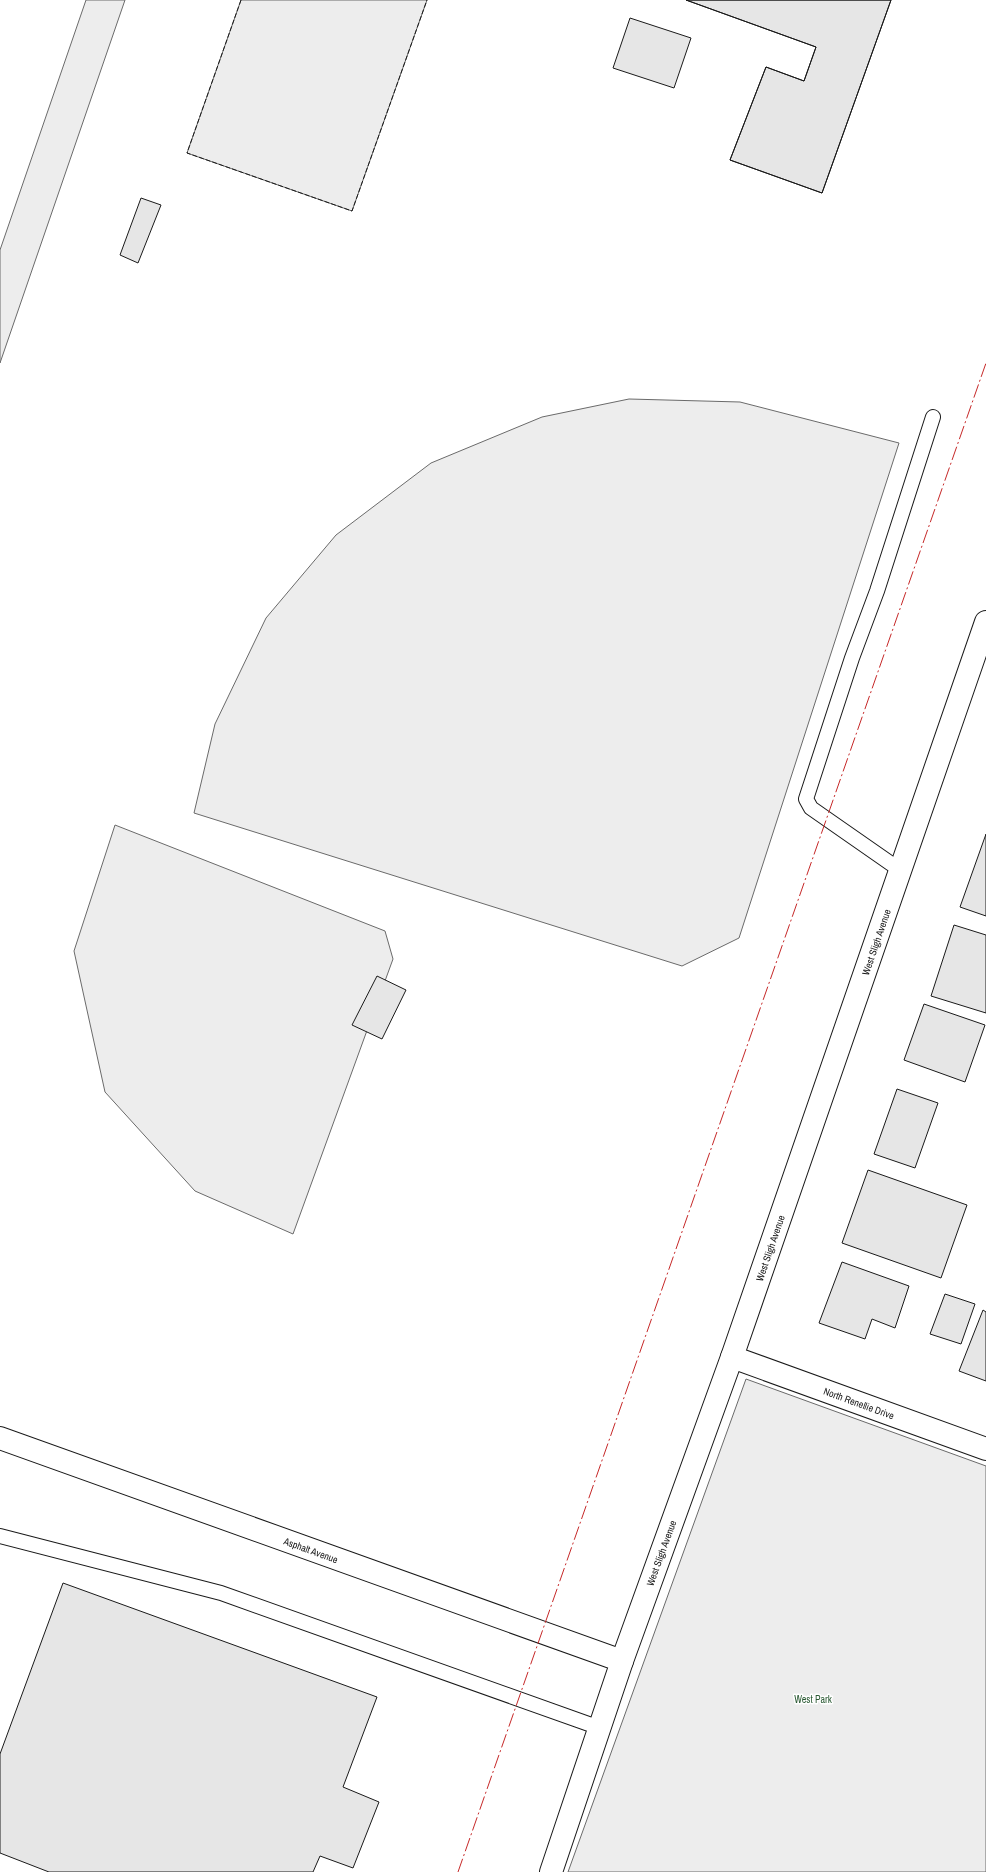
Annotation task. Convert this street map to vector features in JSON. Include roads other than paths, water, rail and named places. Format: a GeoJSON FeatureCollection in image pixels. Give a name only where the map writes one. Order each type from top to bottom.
{"type":"FeatureCollection","features":[{"type":"Feature","properties":{"kind":"main road","name":"West Sligh Avenue"},"geometry":{"type":"LineString","coordinates":[[551,1872],[622,1662],[732,1357],[986,622]]}},
{"type":"Feature","properties":{"kind":"main road","name":"North Renellie Drive"},"geometry":{"type":"LineString","coordinates":[[732,1357],[986,1449]]}},
{"type":"Feature","properties":{"kind":"main road","name":"Asphalt Avenue"},"geometry":{"type":"LineString","coordinates":[[0,1438],[622,1662]]}},
{"type":"Feature","properties":{"kind":"lane"},"geometry":{"type":"LineString","coordinates":[[900,870],[811,808],[806,799],[852,658],[877,592],[933,417]]}},
{"type":"Feature","properties":{"kind":"lane"},"geometry":{"type":"LineString","coordinates":[[0,1536],[221,1593],[600,1728]]}},
{"type":"Feature","properties":{"kind":"park label","name":"West Park"},"geometry":{"type":"Point","coordinates":[813,1699]}}]}
